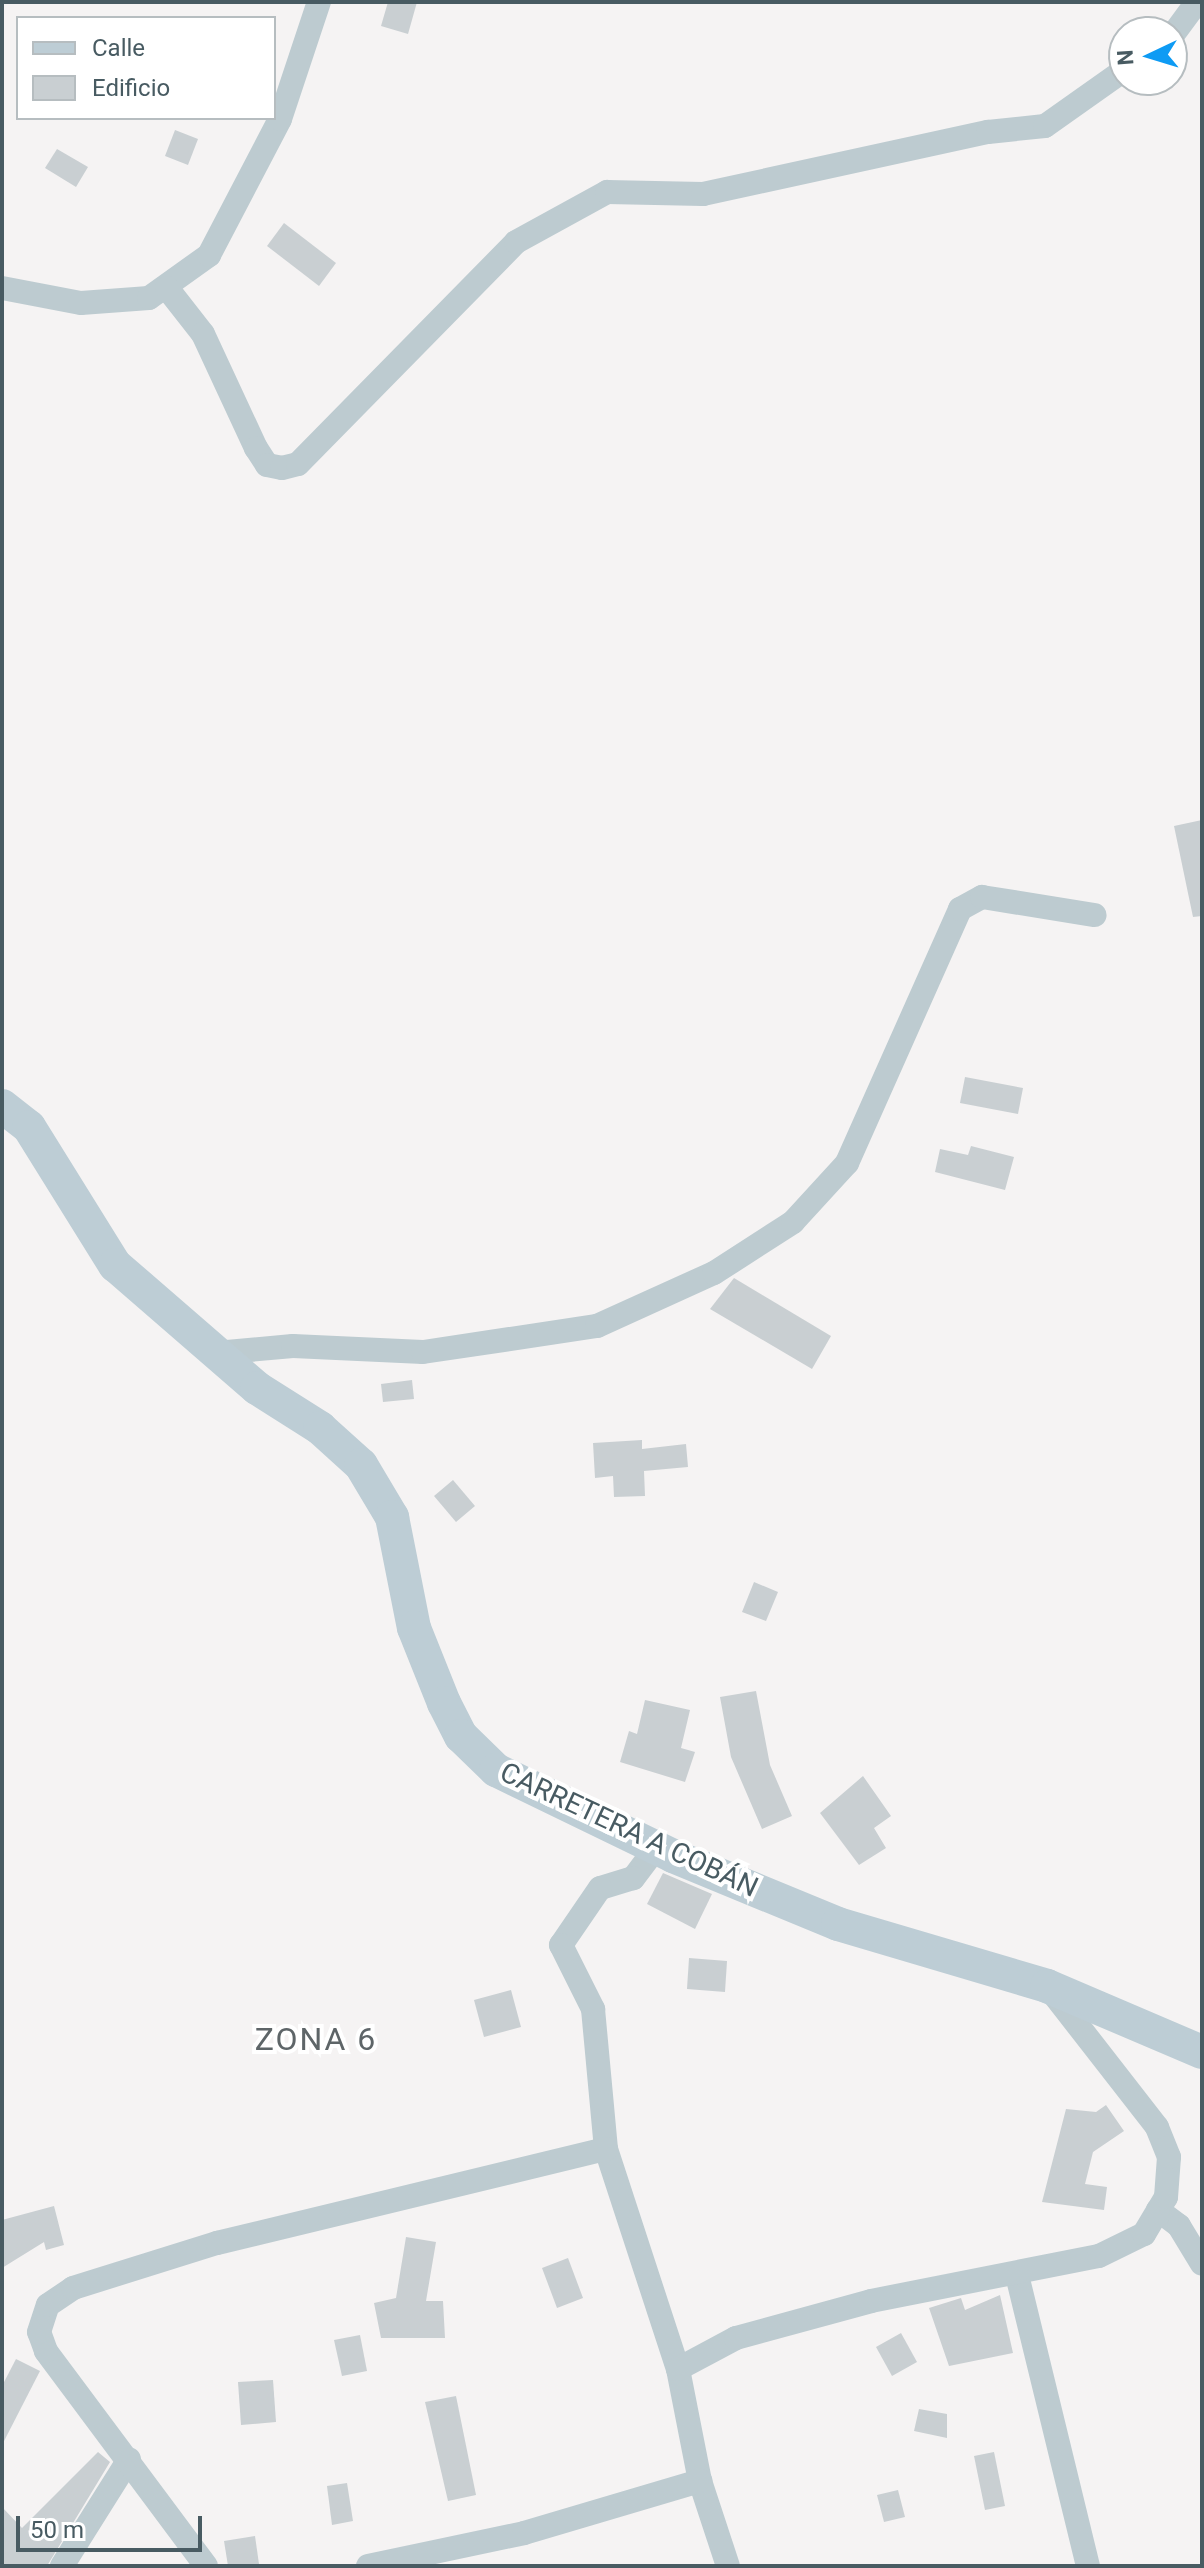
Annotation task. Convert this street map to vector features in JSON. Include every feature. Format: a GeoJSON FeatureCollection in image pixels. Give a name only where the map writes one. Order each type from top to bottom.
{"type":"FeatureCollection","features":[{"type":"Feature","properties":{"kind":"street"},"geometry":{"type":"LineString","coordinates":[[2,288],[81,303],[149,298],[209,255],[280,119],[319,2]]}},
{"type":"Feature","properties":{"kind":"street"},"geometry":{"type":"LineString","coordinates":[[167,288],[203,334],[261,457],[267,465],[282,468],[298,464],[516,242],[607,192],[703,194],[988,132],[1045,126],[1108,81]]}},
{"type":"Feature","properties":{"kind":"street"},"geometry":{"type":"LineString","coordinates":[[216,1353],[293,1346],[423,1352],[597,1326],[668,1297],[793,1222],[847,1163],[960,909],[982,897],[1095,915]]}},
{"type":"Feature","properties":{"kind":"street","name":"CARRETERA A COBÁN"},"geometry":{"type":"LineString","coordinates":[[2,1106],[29,1127],[115,1265],[216,1353],[361,1465],[392,1517],[414,1628],[461,1736],[496,1770],[656,1848],[838,1924],[1047,1986],[1202,2052]]}},
{"type":"Feature","properties":{"kind":"street"},"geometry":{"type":"LineString","coordinates":[[656,1848],[633,1878],[600,1888],[561,1945],[593,2009],[606,2149],[678,2369],[700,2481],[728,2566]]}},
{"type":"Feature","properties":{"kind":"street"},"geometry":{"type":"LineString","coordinates":[[678,2369],[736,2338],[871,2301],[1017,2275],[1099,2256],[1144,2234],[1166,2197],[1169,2157],[1157,2127],[1047,1986]]}},
{"type":"Feature","properties":{"kind":"street"},"geometry":{"type":"LineString","coordinates":[[206,2566],[58,2368],[39,2332],[48,2305],[73,2288],[232,2239],[606,2149]]}},
{"type":"Feature","properties":{"kind":"street"},"geometry":{"type":"LineString","coordinates":[[1158,2210],[1179,2226],[1202,2264]]}},
{"type":"Feature","properties":{"kind":"street"},"geometry":{"type":"LineString","coordinates":[[1017,2275],[1088,2566]]}},
{"type":"Feature","properties":{"kind":"street"},"geometry":{"type":"LineString","coordinates":[[62,2566],[129,2459]]}},
{"type":"Feature","properties":{"kind":"street"},"geometry":{"type":"LineString","coordinates":[[368,2566],[524,2533],[700,2481]]}},
{"type":"Feature","properties":{"kind":"building"},"geometry":{"type":"Polygon","coordinates":[[[388,2],[417,2],[408,34],[381,26],[388,2]]]}},
{"type":"Feature","properties":{"kind":"building"},"geometry":{"type":"Polygon","coordinates":[[[175,130],[198,139],[188,165],[165,156],[175,130]]]}},
{"type":"Feature","properties":{"kind":"building"},"geometry":{"type":"Polygon","coordinates":[[[57,149],[88,167],[76,187],[45,168],[57,149]]]}},
{"type":"Feature","properties":{"kind":"building"},"geometry":{"type":"Polygon","coordinates":[[[284,223],[336,263],[319,286],[267,246],[284,223]]]}},
{"type":"Feature","properties":{"kind":"building"},"geometry":{"type":"Polygon","coordinates":[[[1202,820],[1202,916],[1193,917],[1174,826],[1202,820]]]}},
{"type":"Feature","properties":{"kind":"building"},"geometry":{"type":"Polygon","coordinates":[[[965,1077],[1023,1088],[1018,1114],[960,1103],[965,1077]]]}},
{"type":"Feature","properties":{"kind":"building"},"geometry":{"type":"Polygon","coordinates":[[[971,1146],[1014,1157],[1005,1190],[935,1172],[940,1149],[968,1155],[971,1146]]]}},
{"type":"Feature","properties":{"kind":"building"},"geometry":{"type":"Polygon","coordinates":[[[734,1278],[831,1336],[812,1369],[710,1309],[734,1278]]]}},
{"type":"Feature","properties":{"kind":"building"},"geometry":{"type":"Polygon","coordinates":[[[412,1380],[414,1399],[383,1402],[381,1384],[412,1380]]]}},
{"type":"Feature","properties":{"kind":"building"},"geometry":{"type":"Polygon","coordinates":[[[642,1440],[642,1449],[686,1444],[688,1467],[644,1471],[645,1496],[614,1497],[613,1476],[595,1478],[593,1443],[642,1440]]]}},
{"type":"Feature","properties":{"kind":"building"},"geometry":{"type":"Polygon","coordinates":[[[453,1480],[475,1506],[456,1522],[434,1496],[453,1480]]]}},
{"type":"Feature","properties":{"kind":"building"},"geometry":{"type":"Polygon","coordinates":[[[754,1582],[778,1592],[766,1621],[742,1612],[754,1582]]]}},
{"type":"Feature","properties":{"kind":"building"},"geometry":{"type":"Polygon","coordinates":[[[756,1691],[770,1765],[792,1816],[762,1829],[731,1757],[720,1697],[756,1691]]]}},
{"type":"Feature","properties":{"kind":"building"},"geometry":{"type":"Polygon","coordinates":[[[645,1700],[690,1710],[681,1748],[695,1752],[685,1782],[620,1762],[629,1731],[637,1734],[645,1700]]]}},
{"type":"Feature","properties":{"kind":"building"},"geometry":{"type":"Polygon","coordinates":[[[863,1776],[891,1816],[874,1828],[886,1848],[859,1865],[820,1813],[863,1776]]]}},
{"type":"Feature","properties":{"kind":"building"},"geometry":{"type":"Polygon","coordinates":[[[663,1873],[712,1894],[695,1929],[647,1904],[663,1873]]]}},
{"type":"Feature","properties":{"kind":"building"},"geometry":{"type":"Polygon","coordinates":[[[689,1958],[727,1961],[725,1992],[687,1989],[689,1958]]]}},
{"type":"Feature","properties":{"kind":"building"},"geometry":{"type":"Polygon","coordinates":[[[511,1990],[521,2027],[484,2037],[474,2000],[511,1990]]]}},
{"type":"Feature","properties":{"kind":"building"},"geometry":{"type":"Polygon","coordinates":[[[1106,2105],[1124,2131],[1093,2152],[1085,2184],[1107,2187],[1104,2210],[1042,2202],[1066,2109],[1096,2112],[1106,2105]]]}},
{"type":"Feature","properties":{"kind":"building"},"geometry":{"type":"Polygon","coordinates":[[[54,2206],[64,2245],[46,2250],[44,2242],[2,2268],[2,2220],[54,2206]]]}},
{"type":"Feature","properties":{"kind":"building"},"geometry":{"type":"Polygon","coordinates":[[[406,2237],[436,2242],[426,2301],[443,2301],[445,2338],[381,2338],[374,2303],[396,2298],[406,2237]]]}},
{"type":"Feature","properties":{"kind":"building"},"geometry":{"type":"Polygon","coordinates":[[[568,2258],[583,2298],[557,2308],[542,2268],[568,2258]]]}},
{"type":"Feature","properties":{"kind":"building"},"geometry":{"type":"Polygon","coordinates":[[[1000,2295],[1013,2353],[949,2366],[929,2308],[961,2298],[965,2310],[1000,2295]]]}},
{"type":"Feature","properties":{"kind":"building"},"geometry":{"type":"Polygon","coordinates":[[[901,2333],[917,2362],[892,2376],[876,2347],[901,2333]]]}},
{"type":"Feature","properties":{"kind":"building"},"geometry":{"type":"Polygon","coordinates":[[[360,2335],[367,2371],[342,2376],[334,2340],[360,2335]]]}},
{"type":"Feature","properties":{"kind":"building"},"geometry":{"type":"Polygon","coordinates":[[[16,2359],[40,2371],[2,2445],[2,2386],[16,2359]]]}},
{"type":"Feature","properties":{"kind":"building"},"geometry":{"type":"Polygon","coordinates":[[[273,2380],[276,2422],[241,2425],[238,2382],[273,2380]]]}},
{"type":"Feature","properties":{"kind":"building"},"geometry":{"type":"Polygon","coordinates":[[[456,2396],[476,2495],[448,2501],[425,2402],[456,2396]]]}},
{"type":"Feature","properties":{"kind":"building"},"geometry":{"type":"Polygon","coordinates":[[[919,2409],[947,2414],[947,2438],[914,2431],[919,2409]]]}},
{"type":"Feature","properties":{"kind":"building"},"geometry":{"type":"Polygon","coordinates":[[[98,2452],[110,2462],[47,2566],[2,2566],[2,2507],[22,2528],[98,2452]]]}},
{"type":"Feature","properties":{"kind":"building"},"geometry":{"type":"Polygon","coordinates":[[[994,2452],[1005,2506],[985,2510],[974,2456],[994,2452]]]}},
{"type":"Feature","properties":{"kind":"building"},"geometry":{"type":"Polygon","coordinates":[[[347,2483],[353,2521],[332,2525],[327,2486],[347,2483]]]}},
{"type":"Feature","properties":{"kind":"building"},"geometry":{"type":"Polygon","coordinates":[[[898,2490],[905,2517],[884,2522],[877,2495],[898,2490]]]}},
{"type":"Feature","properties":{"kind":"building"},"geometry":{"type":"Polygon","coordinates":[[[255,2536],[259,2564],[228,2566],[224,2541],[255,2536]]]}},
{"type":"Feature","properties":{"kind":"district","name":"ZONA 6"},"geometry":{"type":"Point","coordinates":[316,2039]}}]}
